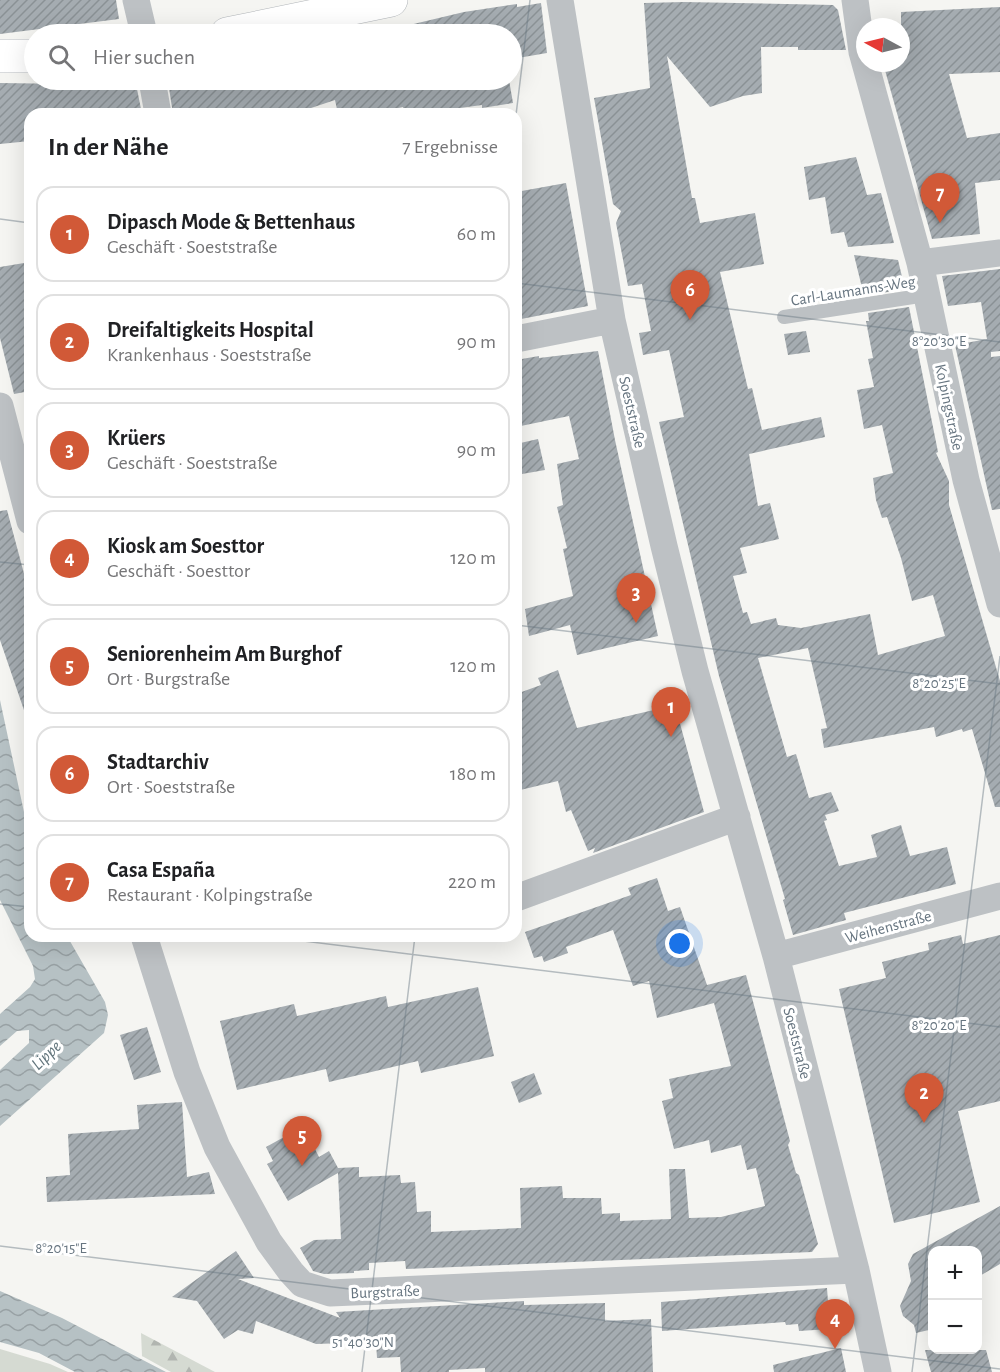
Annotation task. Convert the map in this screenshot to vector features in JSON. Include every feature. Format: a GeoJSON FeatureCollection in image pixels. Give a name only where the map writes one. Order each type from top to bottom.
{"type":"FeatureCollection","features":[{"type":"Feature","properties":{"kind":"street"},"geometry":{"type":"LineString","coordinates":[[136,0],[142,24]]}},
{"type":"Feature","properties":{"kind":"street"},"geometry":{"type":"LineString","coordinates":[[257,24],[298,10],[391,0]]}},
{"type":"Feature","properties":{"kind":"street","name":"Soeststraße"},"geometry":{"type":"LineString","coordinates":[[560,0],[612,320],[669,569],[695,671],[776,956],[856,1270],[878,1372]]}},
{"type":"Feature","properties":{"kind":"street","name":"Kolpingstraße"},"geometry":{"type":"LineString","coordinates":[[855,0],[862,52],[920,263],[966,480],[1000,604]]}},
{"type":"Feature","properties":{"kind":"street"},"geometry":{"type":"LineString","coordinates":[[0,56],[24,56]]}},
{"type":"Feature","properties":{"kind":"street"},"geometry":{"type":"LineString","coordinates":[[154,90],[157,108]]}},
{"type":"Feature","properties":{"kind":"street"},"geometry":{"type":"LineString","coordinates":[[920,263],[1000,253]]}},
{"type":"Feature","properties":{"kind":"street"},"geometry":{"type":"LineString","coordinates":[[522,338],[612,320]]}},
{"type":"Feature","properties":{"kind":"street"},"geometry":{"type":"LineString","coordinates":[[0,406],[19,433],[24,473]]}},
{"type":"Feature","properties":{"kind":"street"},"geometry":{"type":"LineString","coordinates":[[522,896],[737,817]]}},
{"type":"Feature","properties":{"kind":"street","name":"Weihenstraße"},"geometry":{"type":"LineString","coordinates":[[776,956],[1000,896]]}},
{"type":"Feature","properties":{"kind":"street","name":"Burgstraße"},"geometry":{"type":"LineString","coordinates":[[146,942],[187,1072],[217,1148],[269,1242],[302,1284],[330,1293],[856,1270]]}},
{"type":"Feature","properties":{"kind":"lane","name":"Carl-Laumanns-Weg"},"geometry":{"type":"LineString","coordinates":[[784,317],[926,295]]}},
{"type":"Feature","properties":{"kind":"green space"},"geometry":{"type":"Polygon","coordinates":[[[141,1333],[215,1372],[171,1372],[142,1356],[141,1333]]]}},
{"type":"Feature","properties":{"kind":"green space"},"geometry":{"type":"Polygon","coordinates":[[[0,1349],[50,1364],[68,1372],[0,1372],[0,1349]]]}},
{"type":"Feature","properties":{"kind":"water","name":"Lippe"},"geometry":{"type":"Polygon","coordinates":[[[0,700],[24,812],[24,942],[70,942],[105,1002],[108,1015],[104,1033],[0,1126],[0,1070],[29,1043],[29,1030],[17,1031],[0,1046],[0,1014],[30,987],[35,979],[33,966],[0,900],[0,700]]]}},
{"type":"Feature","properties":{"kind":"water"},"geometry":{"type":"Polygon","coordinates":[[[0,1291],[62,1318],[166,1372],[75,1372],[39,1353],[0,1342],[0,1291]]]}},
{"type":"Feature","properties":{"kind":"building"},"geometry":{"type":"Polygon","coordinates":[[[0,0],[116,0],[119,19],[79,24],[24,24],[24,31],[0,34],[0,0]]]}},
{"type":"Feature","properties":{"kind":"building"},"geometry":{"type":"Polygon","coordinates":[[[541,3],[547,53],[522,57],[522,24],[414,24],[464,12],[517,4],[517,7],[541,3]]]}},
{"type":"Feature","properties":{"kind":"building"},"geometry":{"type":"Polygon","coordinates":[[[644,3],[833,5],[838,10],[846,50],[761,47],[762,93],[743,96],[710,107],[667,56],[692,198],[695,198],[700,223],[755,213],[764,264],[720,272],[748,389],[752,388],[762,430],[821,417],[825,437],[749,454],[758,506],[770,503],[779,539],[740,548],[747,573],[733,576],[743,613],[747,612],[751,624],[776,618],[778,625],[801,628],[870,614],[878,655],[945,636],[933,595],[912,601],[887,517],[882,518],[876,500],[873,478],[893,473],[882,425],[864,429],[857,390],[874,387],[868,359],[873,358],[866,321],[869,321],[868,313],[909,307],[938,452],[936,453],[949,481],[949,505],[1000,681],[1000,807],[995,807],[972,729],[963,732],[962,729],[936,737],[934,727],[824,748],[821,729],[827,728],[808,648],[758,658],[787,757],[796,754],[809,798],[831,792],[839,811],[825,815],[827,820],[824,821],[839,866],[877,857],[871,835],[901,825],[910,856],[947,847],[956,884],[844,913],[846,920],[793,935],[783,900],[785,899],[719,676],[659,422],[684,417],[669,350],[643,355],[639,333],[651,331],[642,284],[628,286],[616,223],[621,211],[613,204],[594,98],[650,88],[644,3]]]}},
{"type":"Feature","properties":{"kind":"building"},"geometry":{"type":"Polygon","coordinates":[[[1000,7],[1000,72],[949,74],[967,138],[1000,133],[1000,180],[975,183],[980,234],[932,239],[886,72],[910,72],[910,18],[901,18],[901,12],[1000,7]]]}},
{"type":"Feature","properties":{"kind":"building"},"geometry":{"type":"Polygon","coordinates":[[[0,83],[24,83],[24,90],[137,90],[141,108],[24,108],[24,142],[0,144],[0,83]]]}},
{"type":"Feature","properties":{"kind":"building"},"geometry":{"type":"Polygon","coordinates":[[[169,90],[511,90],[513,103],[482,108],[482,105],[460,108],[337,108],[335,100],[311,108],[172,108],[169,90]]]}},
{"type":"Feature","properties":{"kind":"building"},"geometry":{"type":"Polygon","coordinates":[[[856,157],[867,195],[881,193],[894,243],[848,247],[844,232],[831,234],[825,197],[809,200],[804,167],[856,157]]]}},
{"type":"Feature","properties":{"kind":"building"},"geometry":{"type":"Polygon","coordinates":[[[566,183],[588,306],[522,319],[522,191],[566,183]]]}},
{"type":"Feature","properties":{"kind":"building"},"geometry":{"type":"Polygon","coordinates":[[[854,255],[898,260],[905,289],[864,296],[854,255]]]}},
{"type":"Feature","properties":{"kind":"building"},"geometry":{"type":"Polygon","coordinates":[[[24,263],[24,392],[14,394],[0,338],[0,267],[24,263]]]}},
{"type":"Feature","properties":{"kind":"building"},"geometry":{"type":"Polygon","coordinates":[[[1000,269],[1000,351],[991,352],[991,357],[1000,356],[1000,509],[992,510],[955,345],[987,339],[981,302],[948,306],[942,276],[1000,269]]]}},
{"type":"Feature","properties":{"kind":"building"},"geometry":{"type":"Polygon","coordinates":[[[806,331],[810,352],[788,355],[784,334],[806,331]]]}},
{"type":"Feature","properties":{"kind":"building"},"geometry":{"type":"Polygon","coordinates":[[[598,351],[658,636],[577,655],[570,625],[529,636],[525,609],[573,596],[563,549],[567,548],[557,507],[563,505],[557,464],[579,459],[569,416],[522,426],[522,359],[539,356],[539,358],[598,351]]]}},
{"type":"Feature","properties":{"kind":"building"},"geometry":{"type":"Polygon","coordinates":[[[538,439],[545,470],[522,474],[522,443],[538,439]]]}},
{"type":"Feature","properties":{"kind":"building"},"geometry":{"type":"Polygon","coordinates":[[[7,510],[24,574],[24,710],[0,640],[0,511],[7,510]]]}},
{"type":"Feature","properties":{"kind":"building"},"geometry":{"type":"Polygon","coordinates":[[[558,670],[577,728],[675,705],[704,812],[593,853],[595,848],[588,851],[571,810],[566,812],[558,781],[522,790],[522,692],[541,685],[538,678],[558,670]]]}},
{"type":"Feature","properties":{"kind":"building"},"geometry":{"type":"Polygon","coordinates":[[[657,878],[668,911],[680,907],[707,985],[746,975],[790,1141],[788,1145],[796,1173],[799,1175],[818,1244],[812,1252],[406,1269],[405,1261],[369,1263],[369,1270],[354,1271],[354,1273],[324,1274],[313,1271],[300,1248],[314,1240],[341,1239],[338,1173],[288,1201],[267,1164],[273,1161],[266,1147],[295,1131],[302,1145],[313,1145],[319,1157],[329,1151],[338,1168],[359,1167],[359,1177],[400,1175],[401,1183],[415,1182],[417,1212],[431,1211],[431,1232],[521,1228],[520,1188],[562,1186],[563,1198],[601,1198],[602,1214],[620,1213],[620,1221],[671,1219],[669,1169],[685,1169],[689,1218],[721,1217],[765,1206],[756,1168],[747,1170],[741,1145],[711,1153],[709,1140],[674,1149],[662,1101],[673,1098],[669,1079],[731,1066],[714,1003],[657,1018],[649,981],[633,986],[613,930],[566,947],[568,953],[544,962],[542,956],[534,958],[525,932],[631,895],[628,888],[657,878]]]}},
{"type":"Feature","properties":{"kind":"building"},"geometry":{"type":"Polygon","coordinates":[[[961,935],[963,944],[1000,935],[1000,1101],[958,1111],[980,1202],[894,1223],[839,989],[886,978],[882,962],[929,950],[928,943],[961,935]]]}},
{"type":"Feature","properties":{"kind":"building"},"geometry":{"type":"Polygon","coordinates":[[[478,987],[494,1056],[421,1073],[418,1061],[329,1082],[326,1069],[237,1090],[220,1021],[294,1004],[297,1016],[386,996],[388,1007],[478,987]]]}},
{"type":"Feature","properties":{"kind":"building"},"geometry":{"type":"Polygon","coordinates":[[[147,1027],[161,1072],[134,1080],[120,1035],[147,1027]]]}},
{"type":"Feature","properties":{"kind":"building"},"geometry":{"type":"Polygon","coordinates":[[[534,1073],[542,1094],[519,1103],[511,1082],[534,1073]]]}},
{"type":"Feature","properties":{"kind":"building"},"geometry":{"type":"Polygon","coordinates":[[[182,1102],[187,1177],[209,1172],[215,1194],[47,1202],[46,1177],[70,1175],[68,1134],[139,1129],[137,1105],[182,1102]]]}},
{"type":"Feature","properties":{"kind":"building"},"geometry":{"type":"Polygon","coordinates":[[[1000,1206],[1000,1264],[982,1275],[982,1246],[928,1246],[928,1330],[916,1333],[914,1325],[903,1316],[900,1306],[911,1281],[908,1264],[913,1254],[1000,1206]]]}},
{"type":"Feature","properties":{"kind":"building"},"geometry":{"type":"Polygon","coordinates":[[[236,1251],[254,1278],[238,1279],[340,1318],[336,1312],[524,1301],[524,1305],[605,1303],[605,1321],[651,1319],[653,1372],[485,1372],[485,1368],[449,1370],[449,1372],[401,1372],[400,1357],[377,1358],[376,1342],[316,1344],[256,1321],[253,1334],[238,1330],[224,1339],[197,1301],[172,1297],[236,1251]]]}},
{"type":"Feature","properties":{"kind":"building"},"geometry":{"type":"Polygon","coordinates":[[[827,1288],[830,1329],[799,1331],[798,1324],[786,1325],[785,1322],[662,1331],[661,1302],[827,1288]]]}},
{"type":"Feature","properties":{"kind":"building"},"geometry":{"type":"Polygon","coordinates":[[[841,1348],[846,1372],[774,1372],[773,1365],[841,1348]]]}},
{"type":"Feature","properties":{"kind":"building"},"geometry":{"type":"Polygon","coordinates":[[[925,1350],[928,1350],[928,1354],[982,1354],[982,1350],[986,1350],[992,1372],[931,1372],[925,1350]]]}},
{"type":"Feature","properties":{"kind":"place","name":"Casa España"},"geometry":{"type":"Point","coordinates":[940,223]}},
{"type":"Feature","properties":{"kind":"place","name":"Stadtarchiv"},"geometry":{"type":"Point","coordinates":[690,320]}},
{"type":"Feature","properties":{"kind":"place","name":"Krüers"},"geometry":{"type":"Point","coordinates":[636,623]}},
{"type":"Feature","properties":{"kind":"place","name":"Dipasch Mode & Bettenhaus"},"geometry":{"type":"Point","coordinates":[671,737]}},
{"type":"Feature","properties":{"kind":"place","name":"Dreifaltigkeits Hospital"},"geometry":{"type":"Point","coordinates":[924,1123]}},
{"type":"Feature","properties":{"kind":"place","name":"Seniorenheim Am Burghof"},"geometry":{"type":"Point","coordinates":[302,1166]}},
{"type":"Feature","properties":{"kind":"place","name":"Kiosk am Soesttor"},"geometry":{"type":"Point","coordinates":[835,1349]}}]}
